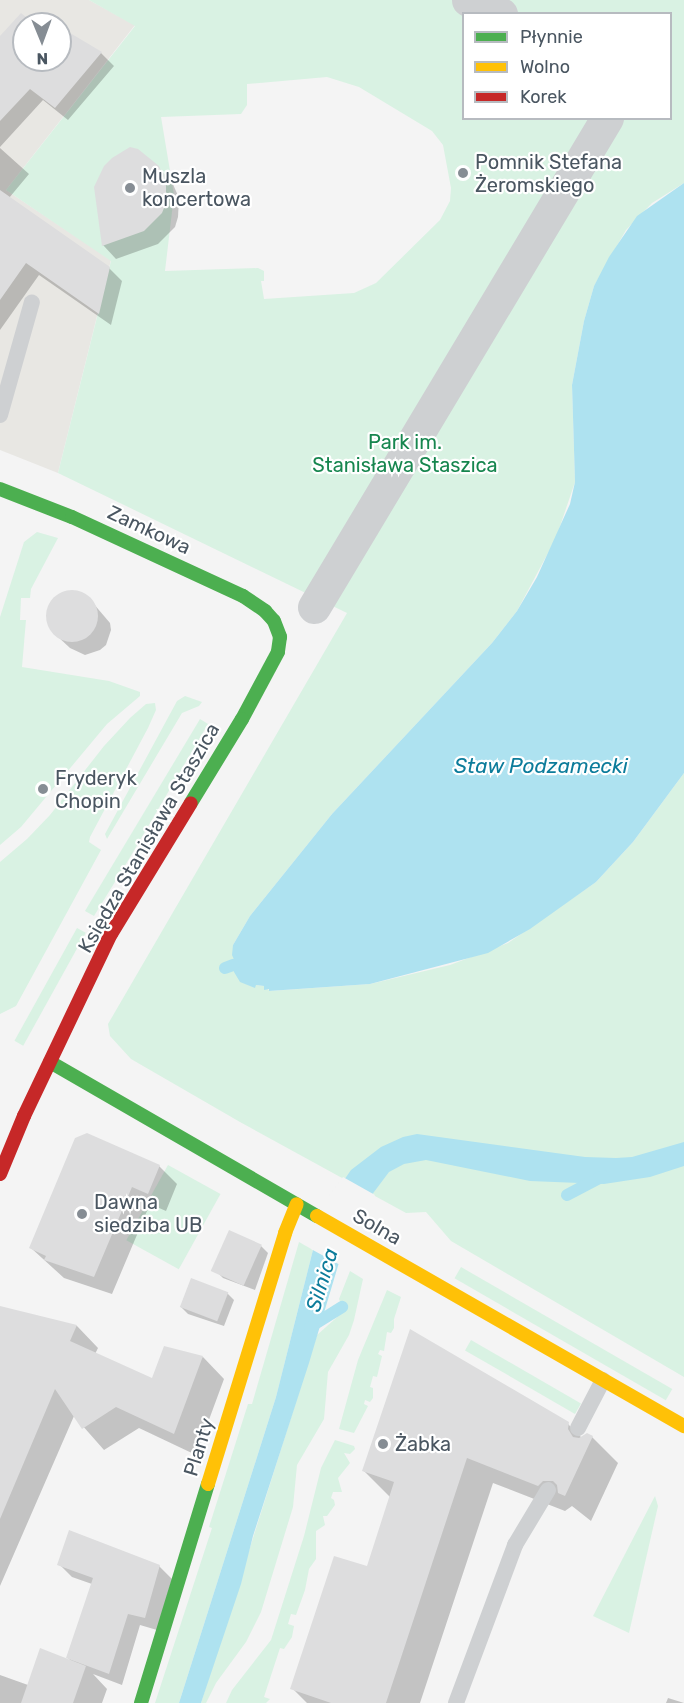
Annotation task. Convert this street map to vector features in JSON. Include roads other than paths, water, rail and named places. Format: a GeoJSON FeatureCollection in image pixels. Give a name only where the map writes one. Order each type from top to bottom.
{"type":"FeatureCollection","features":[{"type":"Feature","properties":{"kind":"street"},"geometry":{"type":"LineString","coordinates":[[468,0],[496,12]]}},
{"type":"Feature","properties":{"kind":"street"},"geometry":{"type":"LineString","coordinates":[[314,607],[606,120]]}},
{"type":"Feature","properties":{"kind":"street","name":"Zamkowa"},"geometry":{"type":"LineString","coordinates":[[0,489],[72,517],[243,596],[266,612],[274,621]]}},
{"type":"Feature","properties":{"kind":"street","name":"Księdza Stanisława Staszica"},"geometry":{"type":"LineString","coordinates":[[0,1174],[111,934],[242,719],[278,652],[280,637],[274,621]]}},
{"type":"Feature","properties":{"kind":"street","name":"Solna"},"geometry":{"type":"LineString","coordinates":[[50,1062],[678,1423]]}},
{"type":"Feature","properties":{"kind":"street","name":"Planty"},"geometry":{"type":"LineString","coordinates":[[141,1703],[282,1244],[297,1204]]}},
{"type":"Feature","properties":{"kind":"lane"},"geometry":{"type":"LineString","coordinates":[[0,415],[32,302]]}},
{"type":"Feature","properties":{"kind":"lane"},"geometry":{"type":"LineString","coordinates":[[578,1428],[603,1380]]}},
{"type":"Feature","properties":{"kind":"lane"},"geometry":{"type":"LineString","coordinates":[[678,1423],[684,1402]]}},
{"type":"Feature","properties":{"kind":"lane"},"geometry":{"type":"LineString","coordinates":[[456,1703],[515,1545],[548,1490]]}},
{"type":"Feature","properties":{"kind":"water","name":"Staw Podzamecki"},"geometry":{"type":"Polygon","coordinates":[[[684,183],[684,773],[633,842],[596,882],[530,929],[488,953],[370,984],[269,991],[269,989],[264,990],[264,986],[256,985],[255,988],[240,982],[234,972],[233,965],[236,964],[232,955],[233,945],[250,916],[332,814],[492,643],[517,611],[537,577],[570,504],[575,482],[572,385],[584,321],[594,286],[609,257],[637,216],[684,183]]]}},
{"type":"Feature","properties":{"kind":"water","name":"Silnica"},"geometry":{"type":"Polygon","coordinates":[[[417,1134],[585,1157],[616,1158],[632,1157],[684,1142],[684,1166],[650,1177],[604,1184],[530,1181],[426,1160],[404,1164],[389,1172],[359,1212],[346,1239],[253,1536],[241,1584],[201,1703],[179,1703],[276,1397],[319,1226],[331,1199],[351,1170],[381,1147],[403,1137],[417,1134]]]}},
{"type":"Feature","properties":{"kind":"waterway"},"geometry":{"type":"LineString","coordinates":[[225,968],[233,965]]}},
{"type":"Feature","properties":{"kind":"waterway"},"geometry":{"type":"LineString","coordinates":[[567,1195],[603,1176]]}},
{"type":"Feature","properties":{"kind":"waterway","name":"Silnica"},"geometry":{"type":"LineString","coordinates":[[310,1327],[342,1307]]}},
{"type":"Feature","properties":{"kind":"place","name":"Pomnik Stefana Żeromskiego"},"geometry":{"type":"Point","coordinates":[463,173]}},
{"type":"Feature","properties":{"kind":"place","name":"Muszla koncertowa"},"geometry":{"type":"Point","coordinates":[130,188]}},
{"type":"Feature","properties":{"kind":"place","name":"Fryderyk Chopin"},"geometry":{"type":"Point","coordinates":[43,789]}},
{"type":"Feature","properties":{"kind":"place","name":"Dawna siedziba UB"},"geometry":{"type":"Point","coordinates":[82,1214]}},
{"type":"Feature","properties":{"kind":"place","name":"Żabka"},"geometry":{"type":"Point","coordinates":[383,1444]}},
{"type":"Feature","properties":{"kind":"park label","name":"Park im. Stanisława Staszica"},"geometry":{"type":"Point","coordinates":[405,454]}}]}
